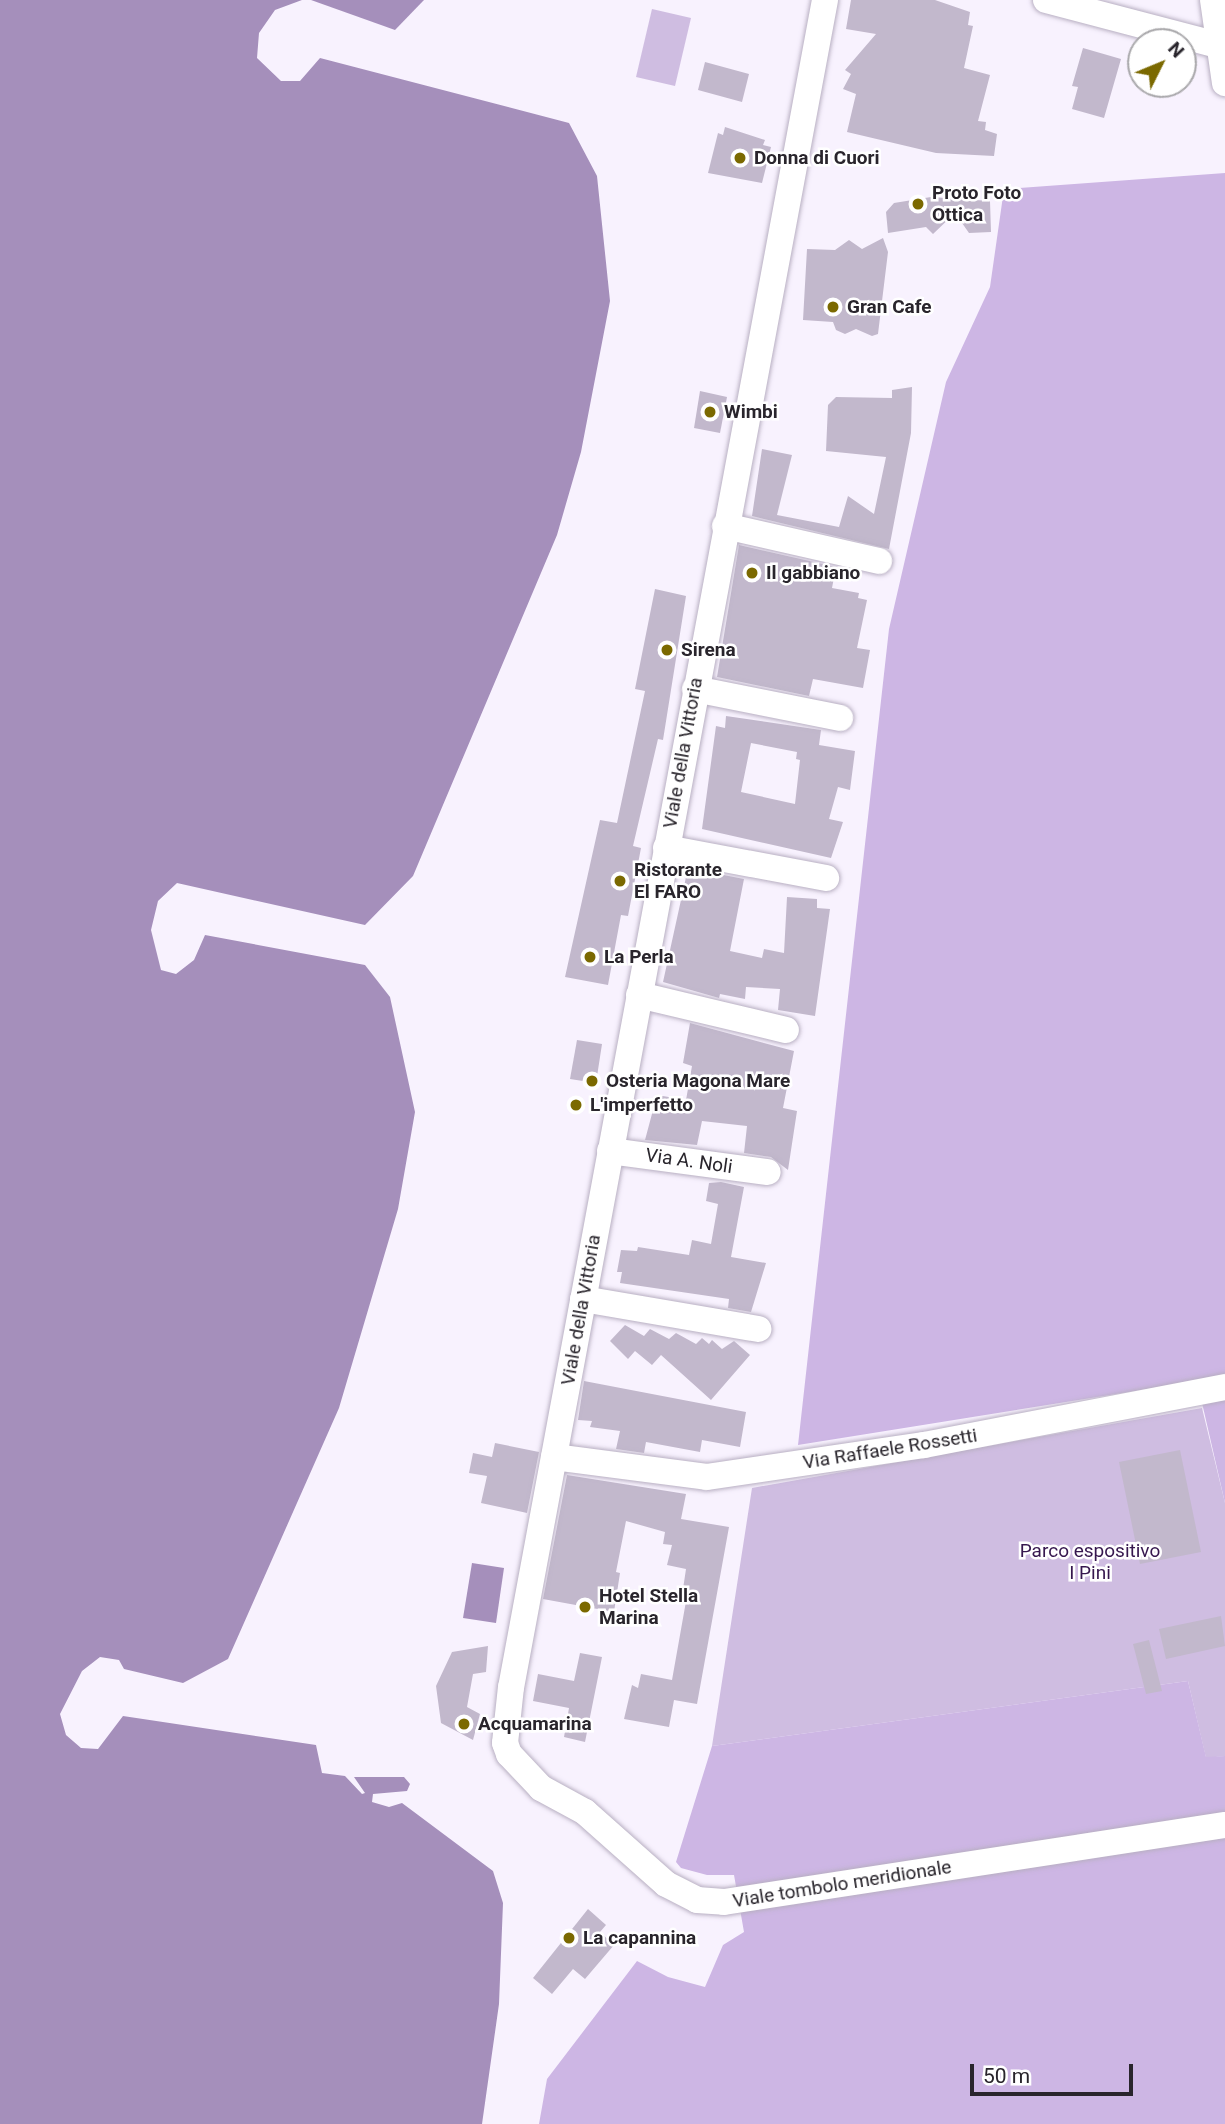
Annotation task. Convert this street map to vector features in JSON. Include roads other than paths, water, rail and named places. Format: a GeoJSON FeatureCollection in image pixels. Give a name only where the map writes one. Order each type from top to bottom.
{"type":"FeatureCollection","features":[{"type":"Feature","properties":{"kind":"street","name":"Viale della Vittoria"},"geometry":{"type":"LineString","coordinates":[[509,1754],[505,1743],[511,1687],[825,0]]}},
{"type":"Feature","properties":{"kind":"street"},"geometry":{"type":"LineString","coordinates":[[1046,0],[1217,45]]}},
{"type":"Feature","properties":{"kind":"street"},"geometry":{"type":"LineString","coordinates":[[1213,0],[1217,45],[1225,83]]}},
{"type":"Feature","properties":{"kind":"street"},"geometry":{"type":"LineString","coordinates":[[725,526],[879,561]]}},
{"type":"Feature","properties":{"kind":"street"},"geometry":{"type":"LineString","coordinates":[[695,689],[839,718]]}},
{"type":"Feature","properties":{"kind":"street"},"geometry":{"type":"LineString","coordinates":[[666,848],[826,878]]}},
{"type":"Feature","properties":{"kind":"street"},"geometry":{"type":"LineString","coordinates":[[639,996],[786,1030]]}},
{"type":"Feature","properties":{"kind":"street","name":"Via A. Noli"},"geometry":{"type":"LineString","coordinates":[[610,1151],[768,1172]]}},
{"type":"Feature","properties":{"kind":"street"},"geometry":{"type":"LineString","coordinates":[[583,1298],[758,1329]]}},
{"type":"Feature","properties":{"kind":"street","name":"Via Raffaele Rossetti"},"geometry":{"type":"LineString","coordinates":[[554,1457],[707,1478],[924,1445],[1225,1387]]}},
{"type":"Feature","properties":{"kind":"street","name":"Viale tombolo meridionale"},"geometry":{"type":"LineString","coordinates":[[509,1754],[541,1788],[586,1812],[666,1884],[697,1900],[724,1902],[1225,1825]]}},
{"type":"Feature","properties":{"kind":"place","name":"Donna di Cuori"},"geometry":{"type":"Point","coordinates":[740,158]}},
{"type":"Feature","properties":{"kind":"place","name":"Proto Foto Ottica"},"geometry":{"type":"Point","coordinates":[918,204]}},
{"type":"Feature","properties":{"kind":"place","name":"Gran Cafe"},"geometry":{"type":"Point","coordinates":[833,307]}},
{"type":"Feature","properties":{"kind":"place","name":"Wimbi"},"geometry":{"type":"Point","coordinates":[710,412]}},
{"type":"Feature","properties":{"kind":"place","name":"Il gabbiano"},"geometry":{"type":"Point","coordinates":[752,573]}},
{"type":"Feature","properties":{"kind":"place","name":"Sirena"},"geometry":{"type":"Point","coordinates":[667,650]}},
{"type":"Feature","properties":{"kind":"place","name":"Ristorante El FARO"},"geometry":{"type":"Point","coordinates":[620,881]}},
{"type":"Feature","properties":{"kind":"place","name":"La Perla"},"geometry":{"type":"Point","coordinates":[590,957]}},
{"type":"Feature","properties":{"kind":"place","name":"Osteria Magona Mare"},"geometry":{"type":"Point","coordinates":[592,1081]}},
{"type":"Feature","properties":{"kind":"place","name":"L'imperfetto"},"geometry":{"type":"Point","coordinates":[576,1105]}},
{"type":"Feature","properties":{"kind":"place","name":"Hotel Stella Marina"},"geometry":{"type":"Point","coordinates":[585,1607]}},
{"type":"Feature","properties":{"kind":"place","name":"Acquamarina"},"geometry":{"type":"Point","coordinates":[464,1724]}},
{"type":"Feature","properties":{"kind":"place","name":"La capannina"},"geometry":{"type":"Point","coordinates":[569,1938]}},
{"type":"Feature","properties":{"kind":"park label","name":"Parco espositivo I Pini"},"geometry":{"type":"Point","coordinates":[1090,1562]}}]}
